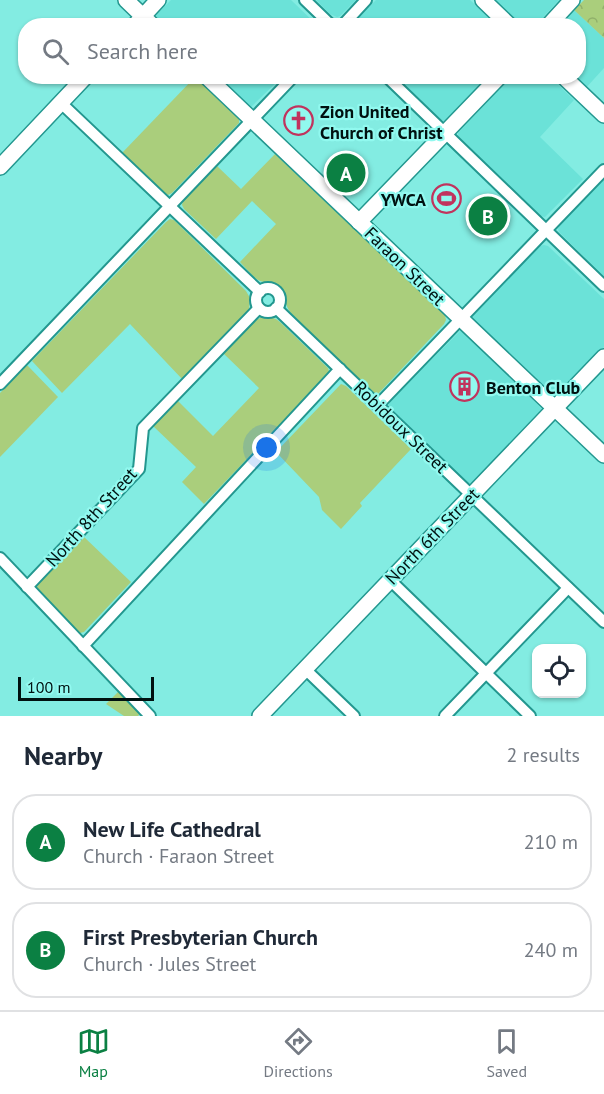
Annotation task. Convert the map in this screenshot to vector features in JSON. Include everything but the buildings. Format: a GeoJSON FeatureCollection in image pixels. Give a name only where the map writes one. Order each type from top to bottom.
{"type":"FeatureCollection","features":[{"type":"Feature","properties":{"kind":"street"},"geometry":{"type":"LineString","coordinates":[[126,0],[140,18]]}},
{"type":"Feature","properties":{"kind":"street"},"geometry":{"type":"LineString","coordinates":[[146,18],[159,0]]}},
{"type":"Feature","properties":{"kind":"street"},"geometry":{"type":"LineString","coordinates":[[305,0],[324,18]]}},
{"type":"Feature","properties":{"kind":"street"},"geometry":{"type":"LineString","coordinates":[[349,18],[366,0]]}},
{"type":"Feature","properties":{"kind":"street"},"geometry":{"type":"LineString","coordinates":[[483,0],[502,18]]}},
{"type":"Feature","properties":{"kind":"street"},"geometry":{"type":"LineString","coordinates":[[555,18],[572,0]]}},
{"type":"Feature","properties":{"kind":"street"},"geometry":{"type":"LineString","coordinates":[[0,167],[79,84]]}},
{"type":"Feature","properties":{"kind":"street","name":"Faraon Street"},"geometry":{"type":"LineString","coordinates":[[214,84],[604,455]]}},
{"type":"Feature","properties":{"kind":"street"},"geometry":{"type":"LineString","coordinates":[[0,384],[287,84]]}},
{"type":"Feature","properties":{"kind":"street"},"geometry":{"type":"LineString","coordinates":[[394,84],[604,286]]}},
{"type":"Feature","properties":{"kind":"street"},"geometry":{"type":"LineString","coordinates":[[359,222],[493,84]]}},
{"type":"Feature","properties":{"kind":"street"},"geometry":{"type":"LineString","coordinates":[[571,84],[604,115]]}},
{"type":"Feature","properties":{"kind":"street"},"geometry":{"type":"LineString","coordinates":[[61,103],[260,292]]}},
{"type":"Feature","properties":{"kind":"street"},"geometry":{"type":"LineString","coordinates":[[378,405],[604,170]]}},
{"type":"Feature","properties":{"kind":"street"},"geometry":{"type":"LineString","coordinates":[[266,288],[274,290],[280,299],[276,308],[268,312],[259,308],[256,299],[260,292],[266,288]]}},
{"type":"Feature","properties":{"kind":"street","name":"North 8th Street"},"geometry":{"type":"LineString","coordinates":[[27,587],[139,469],[143,428],[259,308]]}},
{"type":"Feature","properties":{"kind":"street","name":"Robidoux Street"},"geometry":{"type":"LineString","coordinates":[[276,308],[604,622]]}},
{"type":"Feature","properties":{"kind":"street","name":"North 6th Street"},"geometry":{"type":"LineString","coordinates":[[260,716],[604,357]]}},
{"type":"Feature","properties":{"kind":"street"},"geometry":{"type":"LineString","coordinates":[[83,646],[340,369]]}},
{"type":"Feature","properties":{"kind":"street"},"geometry":{"type":"LineString","coordinates":[[0,558],[150,716]]}},
{"type":"Feature","properties":{"kind":"street"},"geometry":{"type":"LineString","coordinates":[[390,580],[530,716]]}},
{"type":"Feature","properties":{"kind":"street"},"geometry":{"type":"LineString","coordinates":[[445,716],[568,588]]}},
{"type":"Feature","properties":{"kind":"street"},"geometry":{"type":"LineString","coordinates":[[305,669],[354,716]]}},
{"type":"Feature","properties":{"kind":"shaded area"},"geometry":{"type":"Polygon","coordinates":[[[171,0],[291,0],[310,18],[158,18],[156,16],[171,0]]]}},
{"type":"Feature","properties":{"kind":"shaded area"},"geometry":{"type":"Polygon","coordinates":[[[316,0],[356,0],[337,17],[330,14],[316,0]]]}},
{"type":"Feature","properties":{"kind":"shaded area"},"geometry":{"type":"Polygon","coordinates":[[[376,0],[470,0],[489,18],[359,18],[376,0]]]}},
{"type":"Feature","properties":{"kind":"shaded area"},"geometry":{"type":"Polygon","coordinates":[[[491,0],[559,0],[542,18],[510,18],[491,0]]]}},
{"type":"Feature","properties":{"kind":"shaded area"},"geometry":{"type":"Polygon","coordinates":[[[574,10],[583,18],[567,18],[574,10]]]}},
{"type":"Feature","properties":{"kind":"shaded area"},"geometry":{"type":"Polygon","coordinates":[[[586,21],[604,38],[604,68],[584,90],[578,84],[586,84],[586,21]]]}},
{"type":"Feature","properties":{"kind":"shaded area"},"geometry":{"type":"Polygon","coordinates":[[[224,84],[275,84],[251,107],[248,107],[224,84]]]}},
{"type":"Feature","properties":{"kind":"shaded area"},"geometry":{"type":"Polygon","coordinates":[[[403,84],[481,84],[444,121],[403,84]]]}},
{"type":"Feature","properties":{"kind":"shaded area"},"geometry":{"type":"Polygon","coordinates":[[[504,84],[557,84],[574,100],[540,137],[583,179],[545,217],[541,216],[458,136],[458,133],[504,84]]]}},
{"type":"Feature","properties":{"kind":"shaded area"},"geometry":{"type":"Polygon","coordinates":[[[604,179],[604,276],[558,229],[604,179]]]}},
{"type":"Feature","properties":{"kind":"shaded area"},"geometry":{"type":"Polygon","coordinates":[[[540,246],[548,246],[604,299],[604,347],[558,396],[553,397],[472,318],[540,246]]]}},
{"type":"Feature","properties":{"kind":"shaded area"},"geometry":{"type":"Polygon","coordinates":[[[460,331],[464,332],[543,410],[473,484],[465,483],[388,407],[389,403],[460,331]]]}},
{"type":"Feature","properties":{"kind":"green space"},"geometry":{"type":"Polygon","coordinates":[[[584,0],[604,0],[604,38],[586,21],[586,18],[583,18],[574,10],[584,0]]]}},
{"type":"Feature","properties":{"kind":"green space"},"geometry":{"type":"Polygon","coordinates":[[[188,84],[203,84],[239,119],[239,123],[168,195],[122,153],[188,84]]]}},
{"type":"Feature","properties":{"kind":"green space"},"geometry":{"type":"Polygon","coordinates":[[[275,154],[445,315],[444,324],[378,394],[371,392],[290,312],[278,286],[258,280],[240,262],[276,224],[252,201],[216,239],[182,205],[183,201],[217,166],[241,189],[275,154]]]}},
{"type":"Feature","properties":{"kind":"green space"},"geometry":{"type":"Polygon","coordinates":[[[170,219],[174,220],[246,291],[250,298],[249,310],[183,380],[130,324],[62,393],[32,361],[170,219]]]}},
{"type":"Feature","properties":{"kind":"green space"},"geometry":{"type":"Polygon","coordinates":[[[267,316],[280,322],[329,371],[204,504],[182,482],[196,467],[153,426],[177,400],[213,436],[259,388],[223,353],[249,325],[267,316]]]}},
{"type":"Feature","properties":{"kind":"green space"},"geometry":{"type":"Polygon","coordinates":[[[27,365],[58,397],[0,457],[0,393],[27,365]]]}},
{"type":"Feature","properties":{"kind":"green space"},"geometry":{"type":"Polygon","coordinates":[[[341,384],[346,386],[411,449],[360,503],[362,506],[341,529],[322,510],[319,497],[276,452],[341,384]]]}},
{"type":"Feature","properties":{"kind":"green space"},"geometry":{"type":"Polygon","coordinates":[[[83,536],[131,582],[84,632],[80,633],[37,590],[36,586],[83,536]]]}},
{"type":"Feature","properties":{"kind":"green space"},"geometry":{"type":"Polygon","coordinates":[[[119,691],[141,713],[138,716],[124,716],[106,704],[119,691]]]}},
{"type":"Feature","properties":{"kind":"place","name":"Zion United Church of Christ"},"geometry":{"type":"Point","coordinates":[299,121]}},
{"type":"Feature","properties":{"kind":"place","name":"New Life Cathedral"},"geometry":{"type":"Point","coordinates":[346,173]}},
{"type":"Feature","properties":{"kind":"place","name":"YWCA"},"geometry":{"type":"Point","coordinates":[447,199]}},
{"type":"Feature","properties":{"kind":"place","name":"First Presbyterian Church"},"geometry":{"type":"Point","coordinates":[488,216]}},
{"type":"Feature","properties":{"kind":"place","name":"Benton Club"},"geometry":{"type":"Point","coordinates":[465,387]}}]}
